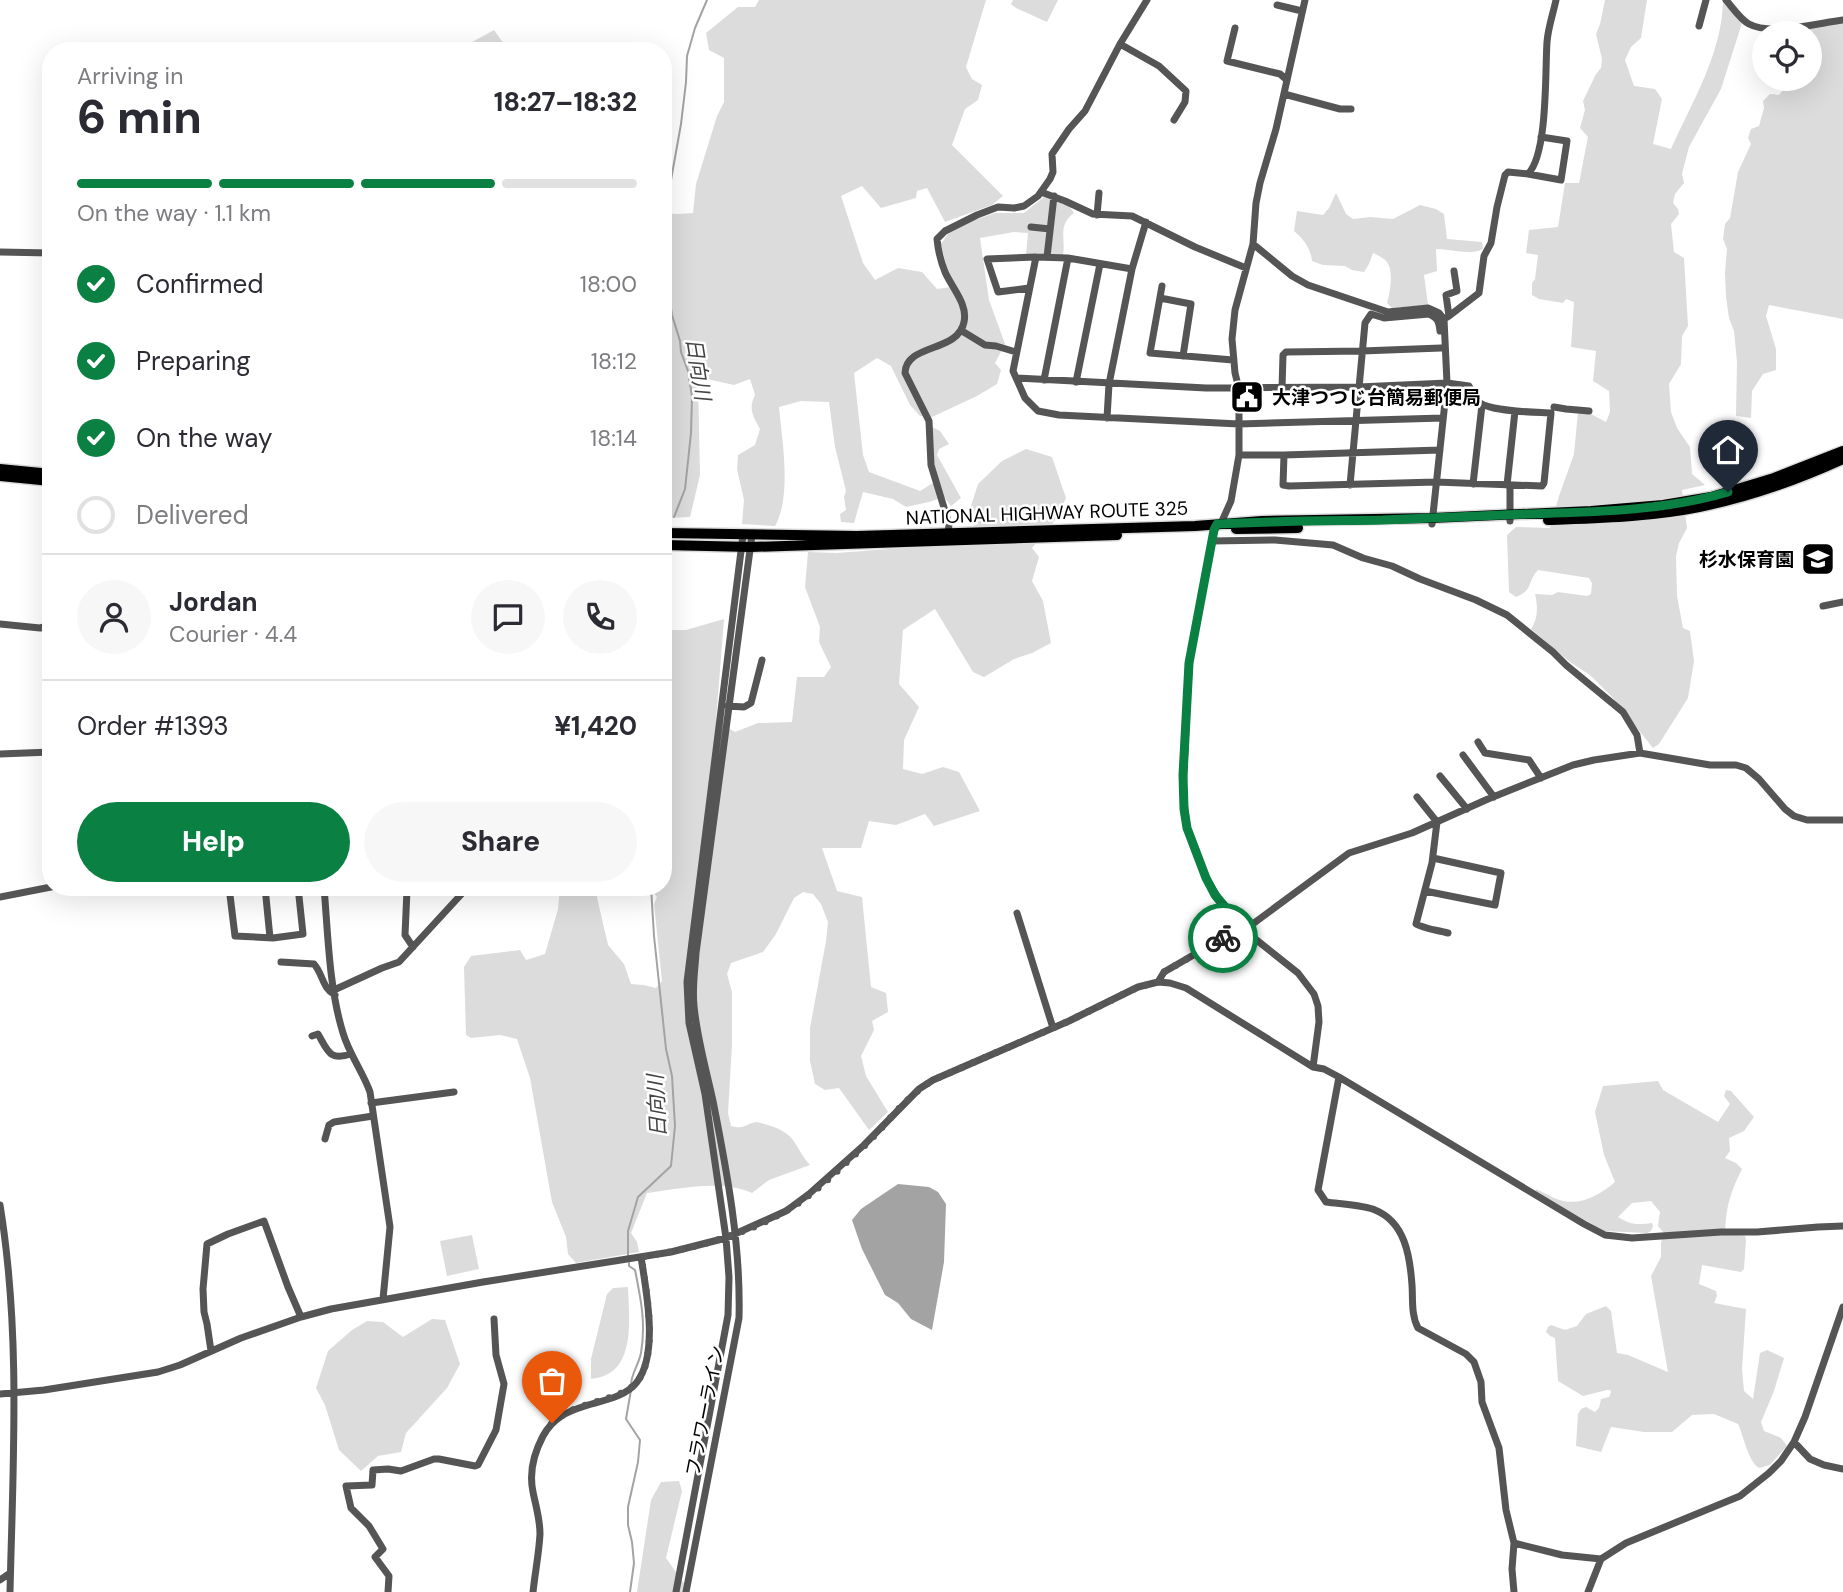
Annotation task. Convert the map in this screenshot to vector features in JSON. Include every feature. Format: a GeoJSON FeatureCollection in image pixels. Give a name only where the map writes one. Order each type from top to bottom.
{"type":"FeatureCollection","features":[{"type":"Feature","properties":{"kind":"highway","name":"NATIONAL HIGHWAY ROUTE 325"},"geometry":{"type":"LineString","coordinates":[[672,533],[857,536],[1510,518],[1651,506],[1711,497],[1774,478],[1843,451]]}},
{"type":"Feature","properties":{"kind":"highway","name":"NATIONAL HIGHWAY ROUTE 325"},"geometry":{"type":"LineString","coordinates":[[1510,518],[1591,519],[1698,508],[1771,488],[1843,459]]}},
{"type":"Feature","properties":{"kind":"highway"},"geometry":{"type":"LineString","coordinates":[[0,469],[42,473]]}},
{"type":"Feature","properties":{"kind":"highway"},"geometry":{"type":"LineString","coordinates":[[0,476],[42,480]]}},
{"type":"Feature","properties":{"kind":"highway","name":"NATIONAL HIGHWAY ROUTE 325"},"geometry":{"type":"LineString","coordinates":[[672,545],[747,547],[1094,536],[1218,525]]}},
{"type":"Feature","properties":{"kind":"street"},"geometry":{"type":"LineString","coordinates":[[947,534],[949,524],[931,465],[929,422],[907,378],[905,368],[914,356],[953,340],[965,321],[965,310],[945,271],[937,239],[954,226],[998,206],[1024,206],[1038,196],[1050,179],[1052,154],[1085,111],[1120,44],[1147,0]]}},
{"type":"Feature","properties":{"kind":"street"},"geometry":{"type":"LineString","coordinates":[[1305,0],[1260,183],[1253,244],[1235,310],[1232,339],[1239,389],[1239,455],[1231,501],[1212,541],[1189,663],[1183,775],[1187,828],[1206,878],[1221,902],[1242,927],[1298,973],[1314,994],[1319,1022],[1313,1067]]}},
{"type":"Feature","properties":{"kind":"street"},"geometry":{"type":"LineString","coordinates":[[1528,174],[1536,164],[1545,114],[1547,42],[1556,0]]}},
{"type":"Feature","properties":{"kind":"street"},"geometry":{"type":"LineString","coordinates":[[1699,26],[1706,0]]}},
{"type":"Feature","properties":{"kind":"street"},"geometry":{"type":"LineString","coordinates":[[1726,0],[1746,23],[1757,28],[1774,30],[1843,20]]}},
{"type":"Feature","properties":{"kind":"street"},"geometry":{"type":"LineString","coordinates":[[1277,5],[1302,11]]}},
{"type":"Feature","properties":{"kind":"street"},"geometry":{"type":"LineString","coordinates":[[1235,28],[1227,61],[1280,74],[1287,80]]}},
{"type":"Feature","properties":{"kind":"street"},"geometry":{"type":"LineString","coordinates":[[1120,44],[1159,66],[1186,92],[1185,102],[1174,120]]}},
{"type":"Feature","properties":{"kind":"street"},"geometry":{"type":"LineString","coordinates":[[1284,94],[1340,109],[1350,108]]}},
{"type":"Feature","properties":{"kind":"street"},"geometry":{"type":"LineString","coordinates":[[1446,317],[1479,293],[1484,256],[1491,243],[1505,175],[1508,172],[1561,180],[1567,141],[1541,137]]}},
{"type":"Feature","properties":{"kind":"street"},"geometry":{"type":"LineString","coordinates":[[1041,192],[1093,214],[1132,216],[1246,268]]}},
{"type":"Feature","properties":{"kind":"street"},"geometry":{"type":"LineString","coordinates":[[1097,215],[1099,193]]}},
{"type":"Feature","properties":{"kind":"street"},"geometry":{"type":"LineString","coordinates":[[1047,257],[1054,196]]}},
{"type":"Feature","properties":{"kind":"street"},"geometry":{"type":"LineString","coordinates":[[1107,418],[1109,384],[1132,269],[1146,222]]}},
{"type":"Feature","properties":{"kind":"street"},"geometry":{"type":"LineString","coordinates":[[1031,227],[1050,229]]}},
{"type":"Feature","properties":{"kind":"street"},"geometry":{"type":"LineString","coordinates":[[1253,244],[1292,276],[1308,285],[1388,312],[1428,308],[1446,317]]}},
{"type":"Feature","properties":{"kind":"street"},"geometry":{"type":"LineString","coordinates":[[0,252],[42,253]]}},
{"type":"Feature","properties":{"kind":"street"},"geometry":{"type":"LineString","coordinates":[[1036,257],[1013,371],[1025,398],[1038,411],[1059,415],[1239,424],[1443,418]]}},
{"type":"Feature","properties":{"kind":"street"},"geometry":{"type":"LineString","coordinates":[[1029,288],[998,292],[986,259],[1068,258],[1132,269]]}},
{"type":"Feature","properties":{"kind":"street"},"geometry":{"type":"LineString","coordinates":[[1044,380],[1068,258]]}},
{"type":"Feature","properties":{"kind":"street"},"geometry":{"type":"LineString","coordinates":[[1076,382],[1100,264]]}},
{"type":"Feature","properties":{"kind":"street"},"geometry":{"type":"LineString","coordinates":[[1432,521],[1447,383],[1446,295],[1457,290],[1454,271]]}},
{"type":"Feature","properties":{"kind":"street"},"geometry":{"type":"LineString","coordinates":[[1162,286],[1150,353],[1233,360]]}},
{"type":"Feature","properties":{"kind":"street"},"geometry":{"type":"LineString","coordinates":[[1160,298],[1191,304],[1183,356]]}},
{"type":"Feature","properties":{"kind":"street"},"geometry":{"type":"LineString","coordinates":[[1350,485],[1365,323],[1371,314],[1384,318],[1429,314],[1435,317],[1439,322],[1441,348],[1446,357]]}},
{"type":"Feature","properties":{"kind":"street"},"geometry":{"type":"LineString","coordinates":[[961,331],[985,345],[1016,352]]}},
{"type":"Feature","properties":{"kind":"street"},"geometry":{"type":"LineString","coordinates":[[1282,388],[1283,355],[1286,352],[1441,348]]}},
{"type":"Feature","properties":{"kind":"street"},"geometry":{"type":"LineString","coordinates":[[1017,378],[1239,389],[1447,383],[1469,386],[1482,405],[1515,411],[1554,406],[1566,410],[1589,411]]}},
{"type":"Feature","properties":{"kind":"street"},"geometry":{"type":"LineString","coordinates":[[1473,484],[1482,405]]}},
{"type":"Feature","properties":{"kind":"street"},"geometry":{"type":"LineString","coordinates":[[1284,455],[1283,485],[1436,482],[1542,486],[1554,406]]}},
{"type":"Feature","properties":{"kind":"street"},"geometry":{"type":"LineString","coordinates":[[1510,518],[1509,485],[1515,411]]}},
{"type":"Feature","properties":{"kind":"street"},"geometry":{"type":"LineString","coordinates":[[1239,455],[1440,450]]}},
{"type":"Feature","properties":{"kind":"street"},"geometry":{"type":"LineString","coordinates":[[748,535],[726,706],[744,707],[751,704],[762,660]]}},
{"type":"Feature","properties":{"kind":"street"},"geometry":{"type":"LineString","coordinates":[[1212,541],[1275,540],[1333,545],[1363,558],[1392,566],[1507,615],[1623,712],[1637,735],[1640,753]]}},
{"type":"Feature","properties":{"kind":"street"},"geometry":{"type":"LineString","coordinates":[[1823,606],[1843,602]]}},
{"type":"Feature","properties":{"kind":"street"},"geometry":{"type":"LineString","coordinates":[[0,624],[42,627]]}},
{"type":"Feature","properties":{"kind":"street","name":"フラワーライン"},"geometry":{"type":"LineString","coordinates":[[686,1592],[739,1318],[739,1275],[734,1234],[722,1150],[693,993],[726,706]]}},
{"type":"Feature","properties":{"kind":"street","name":"フラワーライン"},"geometry":{"type":"LineString","coordinates":[[676,1592],[728,1315],[726,1238],[712,1135],[689,1023],[687,996],[691,941],[726,706]]}},
{"type":"Feature","properties":{"kind":"street"},"geometry":{"type":"LineString","coordinates":[[1478,742],[1485,753],[1529,760],[1541,778]]}},
{"type":"Feature","properties":{"kind":"street"},"geometry":{"type":"LineString","coordinates":[[0,754],[42,752]]}},
{"type":"Feature","properties":{"kind":"street"},"geometry":{"type":"LineString","coordinates":[[1158,982],[1164,972],[1242,927],[1254,923],[1349,853],[1412,833],[1573,765],[1640,753],[1710,765],[1736,765],[1746,768],[1759,779],[1794,816],[1807,820],[1843,820]]}},
{"type":"Feature","properties":{"kind":"street"},"geometry":{"type":"LineString","coordinates":[[1463,755],[1494,797]]}},
{"type":"Feature","properties":{"kind":"street"},"geometry":{"type":"LineString","coordinates":[[1440,776],[1466,809]]}},
{"type":"Feature","properties":{"kind":"street"},"geometry":{"type":"LineString","coordinates":[[1417,797],[1437,822],[1433,858],[1416,924],[1422,928],[1448,933]]}},
{"type":"Feature","properties":{"kind":"street"},"geometry":{"type":"LineString","coordinates":[[1425,891],[1495,905],[1501,873],[1433,858]]}},
{"type":"Feature","properties":{"kind":"street"},"geometry":{"type":"LineString","coordinates":[[0,897],[42,889]]}},
{"type":"Feature","properties":{"kind":"street"},"geometry":{"type":"LineString","coordinates":[[230,896],[234,936],[270,937],[303,934],[299,896]]}},
{"type":"Feature","properties":{"kind":"street"},"geometry":{"type":"LineString","coordinates":[[266,896],[270,937]]}},
{"type":"Feature","properties":{"kind":"street"},"geometry":{"type":"LineString","coordinates":[[325,896],[330,966],[342,1032],[366,1081],[390,1227],[383,1300]]}},
{"type":"Feature","properties":{"kind":"street"},"geometry":{"type":"LineString","coordinates":[[407,896],[405,935],[413,947]]}},
{"type":"Feature","properties":{"kind":"street"},"geometry":{"type":"LineString","coordinates":[[281,962],[314,964],[329,992],[335,992],[399,962],[460,896]]}},
{"type":"Feature","properties":{"kind":"street"},"geometry":{"type":"LineString","coordinates":[[1017,913],[1053,1028]]}},
{"type":"Feature","properties":{"kind":"street"},"geometry":{"type":"LineString","coordinates":[[0,1394],[158,1372],[301,1317],[331,1309],[671,1252],[726,1238],[786,1211],[809,1194],[864,1145],[919,1089],[933,1080],[1053,1028],[1138,987],[1158,982],[1179,985],[1196,993],[1313,1067],[1339,1077],[1605,1235],[1632,1238],[1843,1226]]}},
{"type":"Feature","properties":{"kind":"street"},"geometry":{"type":"LineString","coordinates":[[312,1036],[318,1034],[330,1054],[335,1057],[351,1054]]}},
{"type":"Feature","properties":{"kind":"street"},"geometry":{"type":"LineString","coordinates":[[1339,1077],[1318,1190],[1326,1202],[1373,1209],[1394,1224],[1402,1236],[1410,1261],[1413,1315],[1418,1328],[1466,1354],[1474,1363],[1481,1382],[1482,1402],[1499,1448],[1506,1510],[1514,1543],[1514,1592]]}},
{"type":"Feature","properties":{"kind":"street"},"geometry":{"type":"LineString","coordinates":[[371,1103],[454,1092]]}},
{"type":"Feature","properties":{"kind":"street"},"geometry":{"type":"LineString","coordinates":[[325,1139],[329,1125],[334,1122],[373,1116]]}},
{"type":"Feature","properties":{"kind":"street"},"geometry":{"type":"LineString","coordinates":[[0,1205],[10,1282],[14,1392],[10,1592]]}},
{"type":"Feature","properties":{"kind":"street"},"geometry":{"type":"LineString","coordinates":[[211,1351],[203,1289],[207,1244],[228,1234],[264,1221],[301,1317]]}},
{"type":"Feature","properties":{"kind":"street"},"geometry":{"type":"LineString","coordinates":[[533,1592],[540,1534],[539,1513],[531,1479],[535,1455],[544,1434],[558,1417],[627,1391],[637,1382],[646,1360],[650,1314],[637,1257]]}},
{"type":"Feature","properties":{"kind":"street"},"geometry":{"type":"LineString","coordinates":[[1588,1592],[1601,1559],[1626,1543],[1740,1496],[1781,1461],[1794,1442],[1805,1417],[1843,1307]]}},
{"type":"Feature","properties":{"kind":"street"},"geometry":{"type":"LineString","coordinates":[[388,1592],[389,1576],[375,1557],[383,1549],[369,1526],[351,1508],[346,1486],[372,1485],[373,1470],[401,1471],[434,1459],[478,1465],[496,1430],[503,1384],[496,1354],[494,1319]]}},
{"type":"Feature","properties":{"kind":"street"},"geometry":{"type":"LineString","coordinates":[[1794,1442],[1810,1459],[1843,1469]]}},
{"type":"Feature","properties":{"kind":"street"},"geometry":{"type":"LineString","coordinates":[[1514,1543],[1562,1555],[1601,1559]]}},
{"type":"Feature","properties":{"kind":"street"},"geometry":{"type":"LineString","coordinates":[[0,1580],[10,1573]]}},
{"type":"Feature","properties":{"kind":"shaded area"},"geometry":{"type":"Polygon","coordinates":[[[759,0],[986,0],[966,67],[972,79],[982,85],[978,100],[965,109],[952,145],[1003,196],[992,205],[945,222],[927,188],[917,191],[916,198],[881,208],[862,186],[841,196],[863,263],[875,280],[898,268],[922,272],[937,289],[951,287],[941,244],[952,228],[995,213],[1024,213],[1044,197],[1068,204],[1074,213],[1064,228],[1063,255],[1026,254],[1028,233],[1014,232],[980,238],[989,300],[1005,344],[995,363],[1001,370],[997,384],[932,417],[920,416],[910,405],[891,366],[877,358],[854,373],[863,455],[869,472],[920,491],[933,483],[930,426],[940,431],[949,444],[939,449],[937,455],[961,498],[951,506],[944,497],[906,507],[893,499],[863,492],[854,523],[841,522],[840,514],[846,510],[846,491],[835,447],[829,402],[801,401],[779,407],[785,484],[775,526],[742,524],[744,500],[737,469],[738,455],[755,445],[760,429],[753,416],[755,395],[750,379],[734,385],[698,377],[700,475],[690,517],[672,518],[672,214],[693,213],[696,184],[717,116],[724,102],[724,58],[709,50],[706,33],[738,7],[755,7],[759,0]]]}},
{"type":"Feature","properties":{"kind":"shaded area"},"geometry":{"type":"Polygon","coordinates":[[[1013,0],[1058,0],[1047,22],[1016,8],[1011,4],[1013,0]]]}},
{"type":"Feature","properties":{"kind":"shaded area"},"geometry":{"type":"Polygon","coordinates":[[[1605,0],[1647,0],[1641,38],[1631,47],[1625,60],[1634,86],[1655,89],[1662,99],[1653,144],[1671,149],[1712,59],[1723,1],[1742,23],[1721,89],[1689,147],[1682,174],[1684,183],[1675,194],[1673,203],[1679,214],[1671,224],[1674,252],[1684,258],[1688,326],[1682,336],[1681,364],[1669,384],[1671,412],[1677,428],[1690,447],[1692,474],[1705,485],[1682,490],[1687,528],[1676,556],[1677,596],[1683,628],[1690,631],[1694,661],[1688,698],[1659,744],[1653,748],[1613,698],[1590,675],[1531,629],[1537,612],[1535,594],[1552,595],[1558,592],[1587,596],[1591,594],[1592,583],[1589,578],[1538,570],[1522,594],[1516,597],[1509,592],[1507,535],[1516,527],[1550,528],[1574,454],[1578,412],[1591,414],[1606,422],[1610,412],[1609,391],[1593,381],[1596,351],[1571,347],[1574,302],[1566,299],[1563,303],[1539,299],[1532,295],[1538,255],[1526,253],[1529,230],[1558,227],[1565,183],[1579,183],[1588,137],[1580,128],[1585,110],[1583,101],[1601,68],[1602,59],[1596,34],[1605,0]]]}},
{"type":"Feature","properties":{"kind":"shaded area"},"geometry":{"type":"Polygon","coordinates":[[[1843,23],[1843,319],[1769,305],[1766,316],[1776,349],[1776,370],[1763,374],[1752,391],[1751,418],[1736,416],[1737,362],[1734,331],[1726,297],[1727,249],[1723,239],[1725,224],[1730,218],[1738,172],[1751,144],[1748,138],[1751,129],[1759,126],[1763,101],[1770,94],[1779,95],[1782,91],[1822,91],[1822,26],[1843,23]]]}},
{"type":"Feature","properties":{"kind":"shaded area"},"geometry":{"type":"Polygon","coordinates":[[[494,30],[503,42],[472,42],[494,30]]]}},
{"type":"Feature","properties":{"kind":"shaded area"},"geometry":{"type":"Polygon","coordinates":[[[1336,193],[1346,214],[1353,219],[1393,219],[1420,205],[1436,209],[1444,214],[1447,239],[1482,242],[1483,249],[1466,252],[1436,249],[1437,271],[1424,275],[1428,305],[1392,308],[1387,303],[1391,277],[1389,266],[1384,259],[1373,253],[1364,272],[1345,266],[1323,265],[1312,261],[1306,244],[1294,231],[1297,211],[1323,215],[1336,193]]]}},
{"type":"Feature","properties":{"kind":"shaded area"},"geometry":{"type":"Polygon","coordinates":[[[1026,449],[1052,457],[1066,498],[1056,519],[1032,548],[1039,557],[1032,581],[1043,601],[1051,643],[1014,659],[984,677],[973,672],[935,609],[903,630],[899,684],[919,707],[904,740],[903,769],[922,774],[943,767],[959,772],[980,811],[934,826],[925,814],[896,825],[869,821],[861,848],[822,848],[837,891],[862,897],[871,987],[886,993],[888,1012],[872,1021],[874,1030],[861,1056],[866,1076],[888,1112],[869,1130],[839,1088],[825,1090],[815,1084],[810,1061],[810,1028],[828,922],[821,904],[813,894],[803,892],[794,898],[776,934],[763,952],[731,963],[727,974],[732,992],[728,1113],[731,1126],[743,1127],[757,1122],[785,1132],[810,1165],[769,1180],[752,1193],[713,1186],[647,1193],[631,1233],[639,1252],[576,1263],[568,1254],[566,1237],[552,1202],[530,1078],[517,1039],[500,1035],[471,1038],[466,1035],[464,967],[471,956],[520,950],[526,960],[545,954],[559,896],[597,896],[608,945],[624,964],[631,984],[656,988],[662,981],[654,904],[656,896],[672,896],[672,630],[686,630],[724,619],[716,721],[735,732],[758,723],[792,722],[797,677],[824,677],[831,667],[819,642],[820,627],[805,587],[808,552],[836,553],[917,547],[978,524],[970,509],[978,484],[1002,461],[1026,449]]]}},
{"type":"Feature","properties":{"kind":"shaded area"},"geometry":{"type":"Polygon","coordinates":[[[1658,1081],[1663,1090],[1718,1122],[1730,1104],[1724,1096],[1726,1090],[1731,1091],[1754,1117],[1744,1131],[1729,1138],[1730,1151],[1725,1158],[1742,1169],[1729,1200],[1725,1234],[1745,1236],[1744,1269],[1741,1272],[1702,1265],[1699,1284],[1716,1291],[1714,1303],[1746,1309],[1742,1369],[1744,1391],[1753,1399],[1760,1353],[1767,1350],[1784,1358],[1761,1422],[1764,1431],[1781,1438],[1787,1446],[1770,1465],[1759,1468],[1755,1465],[1738,1424],[1714,1414],[1692,1415],[1672,1432],[1644,1432],[1611,1427],[1601,1452],[1576,1446],[1578,1414],[1581,1409],[1586,1407],[1595,1412],[1601,1399],[1609,1397],[1611,1392],[1607,1390],[1583,1396],[1558,1381],[1555,1338],[1546,1332],[1548,1327],[1551,1325],[1565,1330],[1577,1326],[1586,1314],[1606,1306],[1611,1311],[1617,1353],[1668,1372],[1651,1276],[1661,1257],[1664,1233],[1658,1226],[1660,1212],[1651,1201],[1632,1203],[1618,1217],[1634,1224],[1652,1223],[1651,1231],[1604,1231],[1535,1192],[1536,1189],[1560,1200],[1578,1201],[1598,1194],[1615,1182],[1604,1155],[1595,1112],[1603,1086],[1658,1081]]]}},
{"type":"Feature","properties":{"kind":"shaded area"},"geometry":{"type":"Polygon","coordinates":[[[898,1184],[929,1187],[938,1192],[946,1204],[944,1262],[932,1330],[911,1319],[898,1303],[885,1295],[862,1249],[852,1220],[861,1209],[898,1184]]]}},
{"type":"Feature","properties":{"kind":"shaded area"},"geometry":{"type":"Polygon","coordinates":[[[472,1235],[479,1269],[447,1276],[440,1241],[472,1235]]]}},
{"type":"Feature","properties":{"kind":"shaded area"},"geometry":{"type":"Polygon","coordinates":[[[628,1287],[629,1330],[623,1357],[616,1368],[606,1375],[591,1379],[591,1359],[607,1294],[613,1288],[628,1287]]]}},
{"type":"Feature","properties":{"kind":"shaded area"},"geometry":{"type":"Polygon","coordinates":[[[432,1319],[445,1320],[460,1364],[447,1388],[406,1433],[401,1452],[378,1456],[361,1471],[339,1450],[325,1405],[316,1388],[328,1351],[367,1321],[383,1322],[403,1337],[432,1319]]]}},
{"type":"Feature","properties":{"kind":"shaded area"},"geometry":{"type":"Polygon","coordinates":[[[679,1481],[682,1491],[666,1558],[690,1592],[637,1592],[651,1500],[661,1482],[679,1481]]]}},
{"type":"Feature","properties":{"kind":"waterway","name":"日向川"},"geometry":{"type":"LineString","coordinates":[[672,174],[681,124],[687,56],[707,0]]}},
{"type":"Feature","properties":{"kind":"waterway","name":"日向川"},"geometry":{"type":"LineString","coordinates":[[672,315],[688,371],[692,396],[685,489],[674,517]]}},
{"type":"Feature","properties":{"kind":"waterway","name":"日向川"},"geometry":{"type":"LineString","coordinates":[[628,1258],[628,1231],[638,1197],[671,1166],[675,1126],[652,896]]}},
{"type":"Feature","properties":{"kind":"waterway","name":"日向川"},"geometry":{"type":"LineString","coordinates":[[629,1263],[635,1270],[643,1321],[641,1353],[631,1385]]}},
{"type":"Feature","properties":{"kind":"waterway","name":"日向川"},"geometry":{"type":"LineString","coordinates":[[630,1592],[634,1563],[628,1507],[640,1440],[626,1419],[631,1390]]}},
{"type":"Feature","properties":{"kind":"way so far"},"geometry":{"type":"LineString","coordinates":[[552,1423],[570,1411],[627,1391],[637,1382],[646,1360],[650,1314],[641,1257],[726,1238],[786,1211],[827,1179],[904,1103],[933,1080],[1069,1021],[1138,987],[1158,982],[1164,972],[1223,938]]}},
{"type":"Feature","properties":{"kind":"place","name":"大津つつじ台簡易郵便局"},"geometry":{"type":"Point","coordinates":[1247,397]}},
{"type":"Feature","properties":{"kind":"place","name":"杉水保育園"},"geometry":{"type":"Point","coordinates":[1818,559]}},
{"type":"Feature","properties":{"kind":"route"},"geometry":{"type":"LineString","coordinates":[[1223,938],[1242,927],[1215,895],[1206,878],[1187,828],[1183,792],[1191,644],[1217,524],[1591,512],[1663,505],[1728,492]]}}]}
